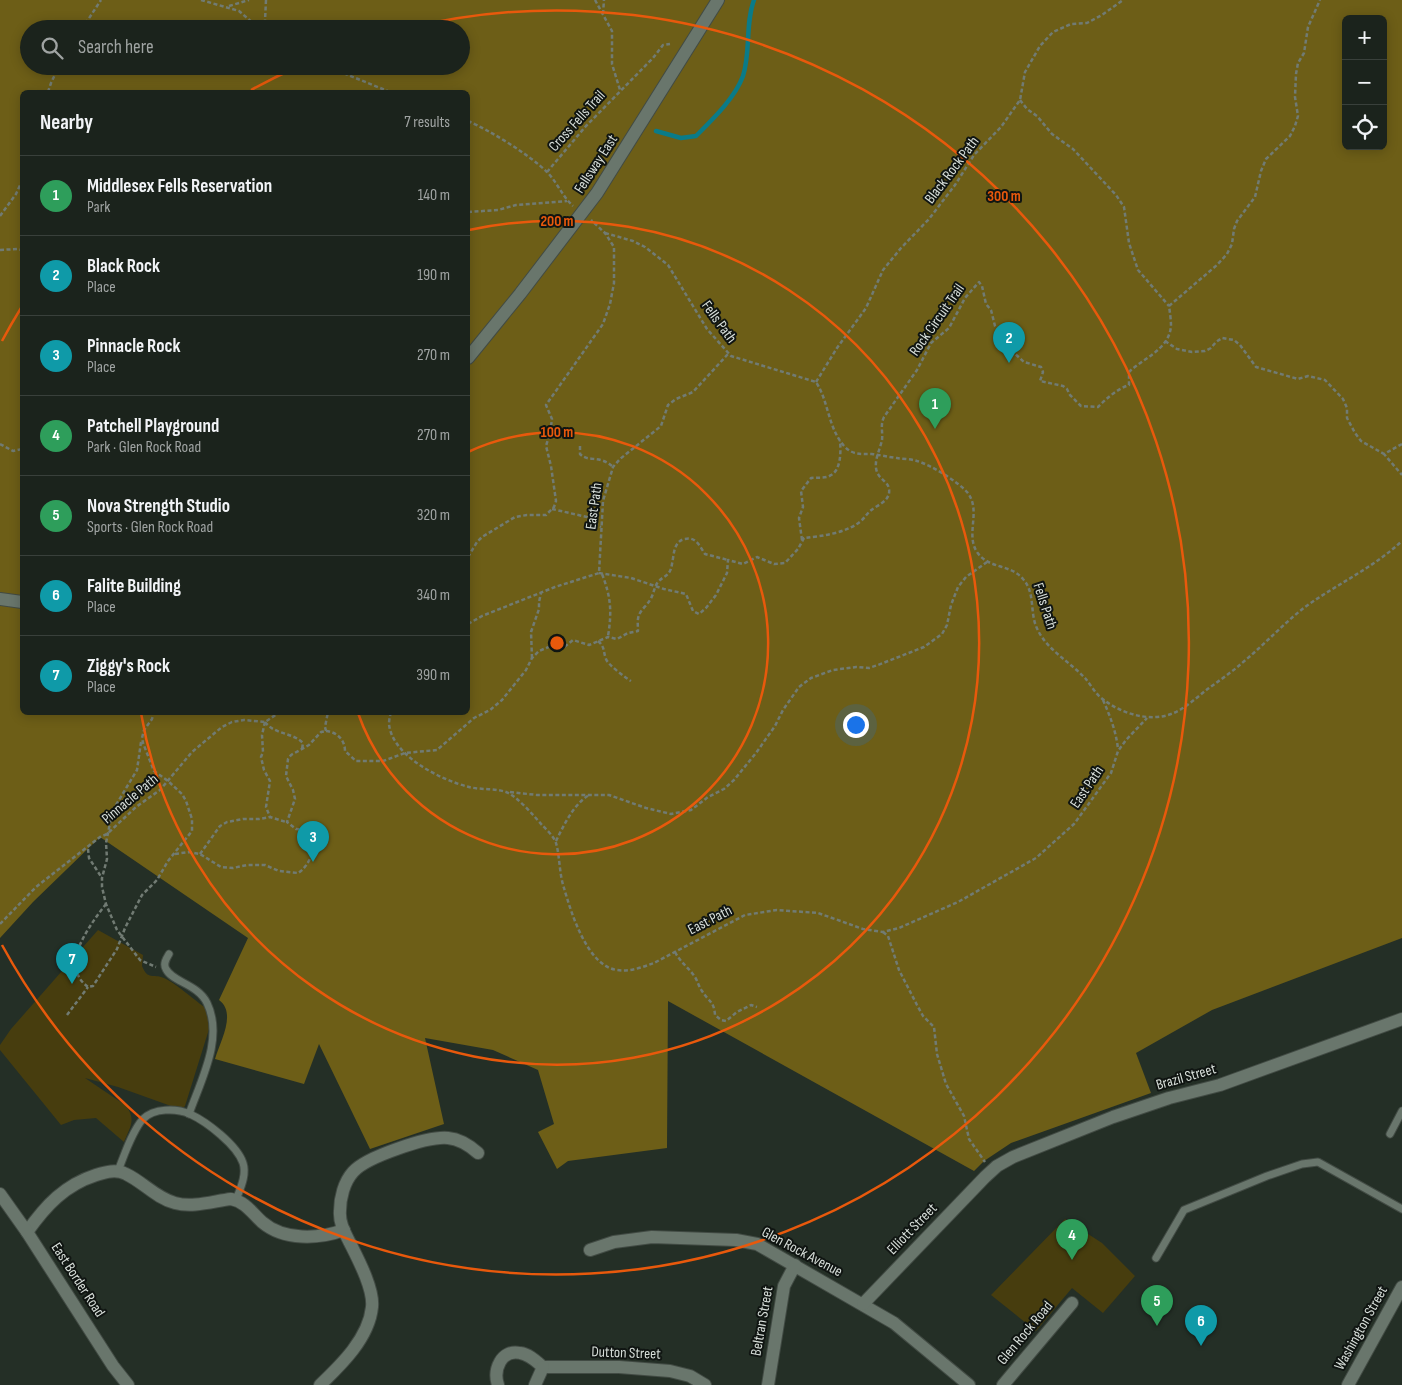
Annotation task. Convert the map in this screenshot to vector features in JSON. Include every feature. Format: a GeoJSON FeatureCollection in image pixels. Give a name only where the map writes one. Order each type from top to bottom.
{"type":"FeatureCollection","features":[{"type":"Feature","properties":{"kind":"street","name":"Fellsway East"},"geometry":{"type":"LineString","coordinates":[[470,356],[582,213],[622,154],[718,0]]}},
{"type":"Feature","properties":{"kind":"street"},"geometry":{"type":"LineString","coordinates":[[0,599],[20,602]]}},
{"type":"Feature","properties":{"kind":"street","name":"Brazil Street"},"geometry":{"type":"LineString","coordinates":[[988,1174],[1021,1153],[1113,1117],[1169,1098],[1220,1085],[1402,1019]]}},
{"type":"Feature","properties":{"kind":"street"},"geometry":{"type":"LineString","coordinates":[[320,1385],[360,1340],[366,1329],[372,1309],[368,1285],[340,1217],[340,1203],[350,1176],[359,1167],[400,1148],[432,1139],[448,1138],[464,1142],[478,1153]]}},
{"type":"Feature","properties":{"kind":"street"},"geometry":{"type":"LineString","coordinates":[[27,1232],[53,1201],[76,1182],[108,1172],[118,1171],[125,1173],[174,1203],[192,1204],[236,1200],[248,1207],[266,1226],[288,1235],[327,1236],[344,1230]]}},
{"type":"Feature","properties":{"kind":"street","name":"Elliott Street"},"geometry":{"type":"LineString","coordinates":[[863,1304],[988,1174]]}},
{"type":"Feature","properties":{"kind":"street","name":"East Border Road"},"geometry":{"type":"LineString","coordinates":[[0,1194],[27,1232],[113,1366],[128,1385]]}},
{"type":"Feature","properties":{"kind":"street","name":"Glen Rock Avenue"},"geometry":{"type":"LineString","coordinates":[[590,1250],[614,1242],[652,1237],[736,1240],[757,1244],[863,1304],[904,1331],[969,1385]]}},
{"type":"Feature","properties":{"kind":"street","name":"Beltran Street"},"geometry":{"type":"LineString","coordinates":[[768,1385],[784,1286],[795,1265]]}},
{"type":"Feature","properties":{"kind":"street","name":"Washington Street"},"geometry":{"type":"LineString","coordinates":[[1348,1385],[1398,1304],[1402,1287]]}},
{"type":"Feature","properties":{"kind":"street","name":"Glen Rock Road"},"geometry":{"type":"LineString","coordinates":[[1003,1385],[1072,1303]]}},
{"type":"Feature","properties":{"kind":"street"},"geometry":{"type":"LineString","coordinates":[[498,1385],[496,1377],[501,1360],[509,1354],[516,1352],[524,1354],[543,1367],[535,1385]]}},
{"type":"Feature","properties":{"kind":"street","name":"Dutton Street"},"geometry":{"type":"LineString","coordinates":[[543,1367],[619,1367],[670,1371],[690,1376],[706,1385]]}},
{"type":"Feature","properties":{"kind":"lane"},"geometry":{"type":"LineString","coordinates":[[168,954],[165,964],[166,969],[174,977],[200,994],[207,1003],[212,1017],[209,1063],[204,1071],[189,1114]]}},
{"type":"Feature","properties":{"kind":"lane"},"geometry":{"type":"LineString","coordinates":[[118,1171],[135,1131],[143,1119],[158,1111],[170,1110],[189,1114],[218,1133],[232,1146],[241,1158],[244,1165],[244,1173],[236,1200]]}},
{"type":"Feature","properties":{"kind":"lane"},"geometry":{"type":"LineString","coordinates":[[1390,1134],[1402,1111]]}},
{"type":"Feature","properties":{"kind":"lane"},"geometry":{"type":"LineString","coordinates":[[1156,1258],[1184,1210],[1267,1176],[1302,1164],[1318,1162],[1402,1209]]}},
{"type":"Feature","properties":{"kind":"path"},"geometry":{"type":"LineString","coordinates":[[88,20],[101,0]]}},
{"type":"Feature","properties":{"kind":"path"},"geometry":{"type":"LineString","coordinates":[[201,0],[240,12],[249,20]]}},
{"type":"Feature","properties":{"kind":"path"},"geometry":{"type":"LineString","coordinates":[[227,7],[249,0]]}},
{"type":"Feature","properties":{"kind":"path"},"geometry":{"type":"LineString","coordinates":[[265,20],[266,0]]}},
{"type":"Feature","properties":{"kind":"path","name":"Cross Fells Trail"},"geometry":{"type":"LineString","coordinates":[[547,172],[620,90],[612,64],[612,31],[594,0]]}},
{"type":"Feature","properties":{"kind":"path"},"geometry":{"type":"LineString","coordinates":[[603,16],[604,0]]}},
{"type":"Feature","properties":{"kind":"path","name":"Black Rock Path"},"geometry":{"type":"LineString","coordinates":[[816,382],[837,348],[866,308],[883,270],[929,219],[956,185],[974,155],[1001,127],[1020,100],[1025,72],[1040,46],[1053,32],[1071,24],[1087,23],[1123,0]]}},
{"type":"Feature","properties":{"kind":"path"},"geometry":{"type":"LineString","coordinates":[[1169,306],[1217,265],[1227,254],[1232,244],[1237,221],[1255,197],[1266,159],[1290,136],[1295,126],[1298,116],[1295,97],[1298,63],[1304,53],[1308,26],[1320,0]]}},
{"type":"Feature","properties":{"kind":"path"},"geometry":{"type":"LineString","coordinates":[[620,90],[653,58],[663,45],[670,44]]}},
{"type":"Feature","properties":{"kind":"path"},"geometry":{"type":"LineString","coordinates":[[49,90],[55,75]]}},
{"type":"Feature","properties":{"kind":"path"},"geometry":{"type":"LineString","coordinates":[[348,75],[385,90]]}},
{"type":"Feature","properties":{"kind":"path"},"geometry":{"type":"LineString","coordinates":[[1020,100],[1027,109],[1038,116],[1052,134],[1073,149],[1124,207],[1129,243],[1138,270],[1169,306],[1171,327],[1165,341],[1177,349],[1192,352],[1205,351],[1222,338],[1234,340],[1256,367],[1298,379],[1308,376],[1325,380],[1343,399],[1347,408],[1347,418],[1354,433],[1361,441],[1384,454],[1402,475]]}},
{"type":"Feature","properties":{"kind":"path"},"geometry":{"type":"LineString","coordinates":[[470,123],[514,146],[547,172],[567,201],[516,205],[498,210],[470,212]]}},
{"type":"Feature","properties":{"kind":"path"},"geometry":{"type":"LineString","coordinates":[[0,216],[16,194],[20,185]]}},
{"type":"Feature","properties":{"kind":"path"},"geometry":{"type":"LineString","coordinates":[[470,552],[482,537],[515,517],[546,515],[556,501],[546,446],[552,419],[546,405],[603,324],[610,304],[614,283],[614,247],[605,233],[582,213]]}},
{"type":"Feature","properties":{"kind":"path","name":"Fells Path"},"geometry":{"type":"LineString","coordinates":[[605,233],[646,247],[668,264],[707,329],[728,354],[816,382]]}},
{"type":"Feature","properties":{"kind":"path"},"geometry":{"type":"LineString","coordinates":[[0,250],[20,250]]}},
{"type":"Feature","properties":{"kind":"path","name":"Rock Circuit Trail"},"geometry":{"type":"LineString","coordinates":[[802,540],[846,530],[887,499],[890,490],[877,471],[877,455],[882,440],[884,417],[918,370],[932,343],[949,328],[965,298],[979,282],[996,326],[1012,351],[1026,363],[1041,367],[1043,372],[1040,381],[1063,386],[1081,406],[1098,407],[1116,392],[1129,385],[1127,378],[1129,372],[1153,355],[1165,341]]}},
{"type":"Feature","properties":{"kind":"path","name":"East Path"},"geometry":{"type":"LineString","coordinates":[[608,637],[611,612],[607,588],[600,573],[604,501],[613,467],[660,426],[664,421],[668,405],[671,402],[693,392],[728,354]]}},
{"type":"Feature","properties":{"kind":"path"},"geometry":{"type":"LineString","coordinates":[[390,715],[389,724],[392,733],[405,753],[428,770],[452,782],[470,788],[537,795],[609,795],[646,808],[671,814],[691,810],[708,797],[724,789],[734,780],[770,733],[799,687],[811,678],[834,670],[856,667],[869,668],[878,665],[924,647],[942,634],[947,626],[951,606],[958,587],[966,577],[986,562],[975,548],[972,499],[965,490],[933,467],[916,460],[877,455],[860,455],[846,448],[840,441],[823,395],[816,382]]}},
{"type":"Feature","properties":{"kind":"path"},"geometry":{"type":"LineString","coordinates":[[287,822],[295,799],[293,790],[287,780],[286,765],[291,755],[309,745],[321,732],[330,731],[340,738],[345,746],[345,751],[356,761],[384,761],[405,753],[434,751],[440,748],[474,718],[490,710],[502,700],[539,651],[551,646],[563,648],[573,640],[589,645],[608,637],[617,639],[628,633],[638,631],[639,615],[650,601],[658,582],[666,578],[670,571],[672,555],[677,544],[686,538],[697,542],[705,554],[743,564],[757,557],[774,564],[785,563],[798,549],[802,540],[799,518],[803,507],[801,491],[811,478],[824,478],[835,472],[840,460],[840,441]]}},
{"type":"Feature","properties":{"kind":"path"},"geometry":{"type":"LineString","coordinates":[[0,444],[13,451],[20,449]]}},
{"type":"Feature","properties":{"kind":"path"},"geometry":{"type":"LineString","coordinates":[[1384,454],[1402,444]]}},
{"type":"Feature","properties":{"kind":"path"},"geometry":{"type":"LineString","coordinates":[[580,446],[580,454],[585,459],[603,460],[613,467]]}},
{"type":"Feature","properties":{"kind":"path"},"geometry":{"type":"LineString","coordinates":[[552,509],[587,517],[602,527]]}},
{"type":"Feature","properties":{"kind":"path","name":"Fells Path"},"geometry":{"type":"LineString","coordinates":[[986,562],[1010,570],[1022,577],[1030,591],[1033,616],[1040,634],[1103,700],[1132,714],[1155,718],[1172,714],[1184,707],[1244,662],[1305,608],[1338,584],[1377,562],[1402,541]]}},
{"type":"Feature","properties":{"kind":"path"},"geometry":{"type":"LineString","coordinates":[[470,623],[482,616],[541,593],[600,573],[631,578],[656,587],[686,594],[693,611],[699,614],[716,595],[728,573],[728,560]]}},
{"type":"Feature","properties":{"kind":"path"},"geometry":{"type":"LineString","coordinates":[[532,658],[532,632],[540,609],[541,593]]}},
{"type":"Feature","properties":{"kind":"path"},"geometry":{"type":"LineString","coordinates":[[598,641],[604,647],[606,659],[631,681]]}},
{"type":"Feature","properties":{"kind":"path","name":"East Path"},"geometry":{"type":"LineString","coordinates":[[1103,700],[1117,737],[1118,751]]}},
{"type":"Feature","properties":{"kind":"path"},"geometry":{"type":"LineString","coordinates":[[153,715],[144,730],[137,770],[116,805],[106,843],[107,859],[102,878],[106,904],[112,923],[122,938],[145,963],[166,969]]}},
{"type":"Feature","properties":{"kind":"path"},"geometry":{"type":"LineString","coordinates":[[270,817],[266,807],[270,781],[264,770],[261,757],[263,752],[262,735],[265,722],[276,715]]}},
{"type":"Feature","properties":{"kind":"path"},"geometry":{"type":"LineString","coordinates":[[326,731],[327,715]]}},
{"type":"Feature","properties":{"kind":"path","name":"East Path"},"geometry":{"type":"LineString","coordinates":[[556,842],[563,887],[574,922],[587,945],[602,963],[618,970],[640,968],[745,915],[777,910],[818,913],[863,929],[883,932],[900,928],[958,902],[1036,858],[1074,824],[1111,773],[1118,751],[1147,718]]}},
{"type":"Feature","properties":{"kind":"path","name":"Pinnacle Path"},"geometry":{"type":"LineString","coordinates":[[0,924],[36,887],[100,837],[108,834],[136,807],[155,794],[168,782],[192,752],[222,727],[232,722],[244,720],[265,722]]}},
{"type":"Feature","properties":{"kind":"path"},"geometry":{"type":"LineString","coordinates":[[265,722],[274,730],[289,734],[301,741],[303,743],[302,749]]}},
{"type":"Feature","properties":{"kind":"path"},"geometry":{"type":"LineString","coordinates":[[67,1015],[88,987],[93,986],[110,962],[142,895],[157,880],[168,861],[192,831],[192,819],[182,794],[154,771],[142,738]]}},
{"type":"Feature","properties":{"kind":"path"},"geometry":{"type":"LineString","coordinates":[[508,792],[532,814],[556,842],[569,818],[584,798],[590,795]]}},
{"type":"Feature","properties":{"kind":"path"},"geometry":{"type":"LineString","coordinates":[[175,854],[189,852],[200,854],[221,867],[265,865],[298,874],[306,868],[309,862],[314,848],[314,836],[310,830],[296,829],[287,822],[270,817],[259,820],[243,819],[227,822],[220,826],[200,854]]}},
{"type":"Feature","properties":{"kind":"path"},"geometry":{"type":"LineString","coordinates":[[88,848],[89,858],[102,878]]}},
{"type":"Feature","properties":{"kind":"path"},"geometry":{"type":"LineString","coordinates":[[88,987],[76,969],[78,950],[83,935],[106,904]]}},
{"type":"Feature","properties":{"kind":"path"},"geometry":{"type":"LineString","coordinates":[[883,932],[888,936],[899,970],[917,1005],[923,1016],[934,1027],[937,1054],[946,1084],[964,1116],[969,1139],[988,1174]]}},
{"type":"Feature","properties":{"kind":"path"},"geometry":{"type":"LineString","coordinates":[[675,952],[680,962],[694,976],[702,991],[711,1001],[715,1015],[721,1020],[726,1021],[737,1012],[751,1005],[757,1007]]}},
{"type":"Feature","properties":{"kind":"shaded area"},"geometry":{"type":"Polygon","coordinates":[[[0,0],[1402,0],[1402,938],[1212,1010],[1136,1053],[1151,1093],[1011,1143],[984,1161],[974,1171],[668,1001],[667,1148],[568,1161],[557,1169],[538,1132],[554,1124],[538,1070],[493,1050],[425,1038],[444,1124],[370,1149],[319,1044],[304,1084],[215,1059],[227,1020],[227,1012],[219,1000],[248,938],[100,837],[33,902],[0,938],[0,0]]]}},
{"type":"Feature","properties":{"kind":"shaded area"},"geometry":{"type":"Polygon","coordinates":[[[98,930],[143,955],[142,966],[146,974],[168,980],[207,1009],[210,1026],[183,1108],[171,1106],[118,1087],[85,1078],[125,1105],[129,1110],[132,1119],[124,1142],[96,1118],[74,1120],[61,1125],[0,1050],[0,1045],[11,1029],[98,930]]]}},
{"type":"Feature","properties":{"kind":"shaded area"},"geometry":{"type":"Polygon","coordinates":[[[1065,1219],[1102,1243],[1135,1276],[1103,1313],[1072,1288],[1036,1331],[991,1295],[1065,1219]]]}},
{"type":"Feature","properties":{"kind":"waterway"},"geometry":{"type":"LineString","coordinates":[[656,131],[681,138],[696,136],[716,116],[735,92],[745,67],[751,9],[754,0]]}},
{"type":"Feature","properties":{"kind":"place","name":"Black Rock"},"geometry":{"type":"Point","coordinates":[1009,363]}},
{"type":"Feature","properties":{"kind":"place","name":"Middlesex Fells Reservation"},"geometry":{"type":"Point","coordinates":[935,429]}},
{"type":"Feature","properties":{"kind":"place","name":"Pinnacle Rock"},"geometry":{"type":"Point","coordinates":[313,862]}},
{"type":"Feature","properties":{"kind":"place","name":"Ziggy's Rock"},"geometry":{"type":"Point","coordinates":[72,984]}},
{"type":"Feature","properties":{"kind":"place","name":"Patchell Playground"},"geometry":{"type":"Point","coordinates":[1072,1260]}},
{"type":"Feature","properties":{"kind":"place","name":"Nova Strength Studio"},"geometry":{"type":"Point","coordinates":[1157,1326]}},
{"type":"Feature","properties":{"kind":"place","name":"Falite Building"},"geometry":{"type":"Point","coordinates":[1201,1346]}}]}
